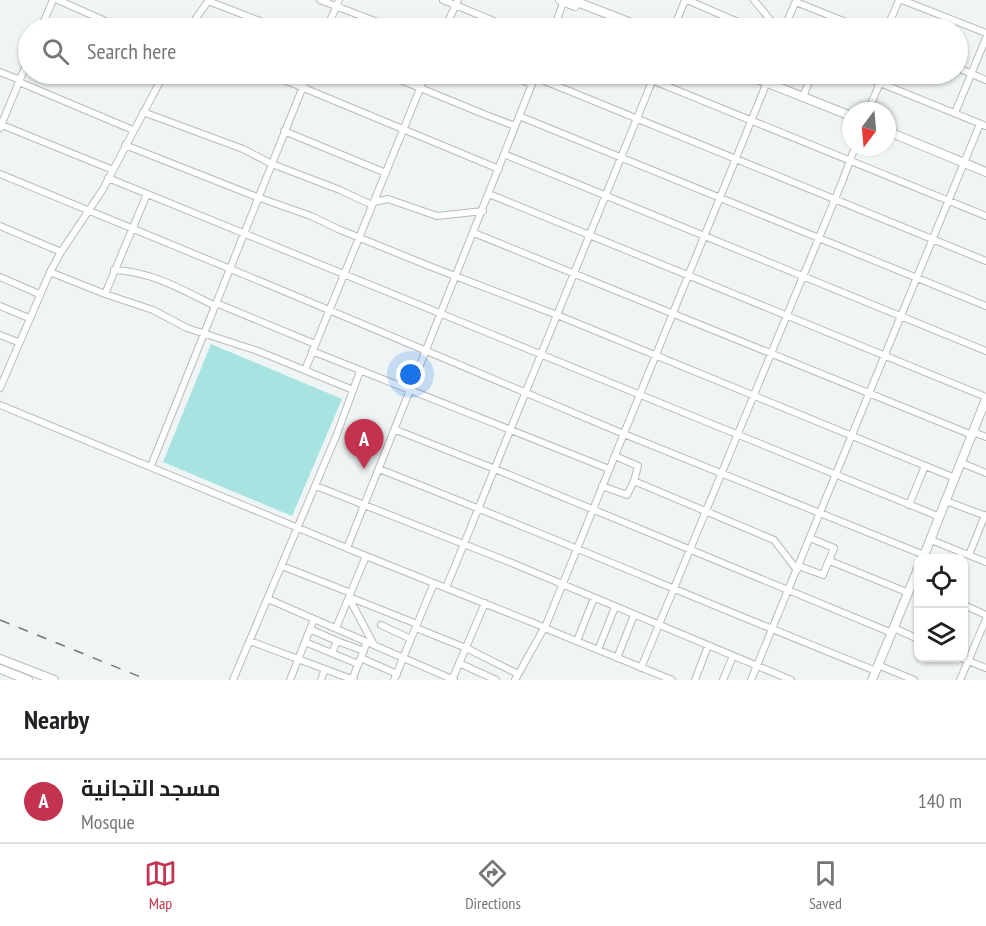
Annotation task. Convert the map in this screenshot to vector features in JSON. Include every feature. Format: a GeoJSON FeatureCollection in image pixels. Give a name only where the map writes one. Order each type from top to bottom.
{"type":"FeatureCollection","features":[{"type":"Feature","properties":{"kind":"main road"},"geometry":{"type":"LineString","coordinates":[[0,659],[5,671],[28,680]]}},
{"type":"Feature","properties":{"kind":"main road"},"geometry":{"type":"LineString","coordinates":[[5,671],[54,680]]}},
{"type":"Feature","properties":{"kind":"street"},"geometry":{"type":"LineString","coordinates":[[45,18],[53,0]]}},
{"type":"Feature","properties":{"kind":"street"},"geometry":{"type":"LineString","coordinates":[[58,0],[99,18]]}},
{"type":"Feature","properties":{"kind":"street"},"geometry":{"type":"LineString","coordinates":[[196,18],[208,0],[253,18]]}},
{"type":"Feature","properties":{"kind":"street"},"geometry":{"type":"LineString","coordinates":[[320,0],[337,3],[371,18]]}},
{"type":"Feature","properties":{"kind":"street"},"geometry":{"type":"LineString","coordinates":[[443,0],[457,3],[489,18]]}},
{"type":"Feature","properties":{"kind":"street"},"geometry":{"type":"LineString","coordinates":[[558,18],[565,0]]}},
{"type":"Feature","properties":{"kind":"street"},"geometry":{"type":"LineString","coordinates":[[565,0],[607,18]]}},
{"type":"Feature","properties":{"kind":"street"},"geometry":{"type":"LineString","coordinates":[[565,0],[616,18]]}},
{"type":"Feature","properties":{"kind":"street"},"geometry":{"type":"LineString","coordinates":[[678,18],[686,0],[728,18]]}},
{"type":"Feature","properties":{"kind":"street"},"geometry":{"type":"LineString","coordinates":[[754,0],[769,18]]}},
{"type":"Feature","properties":{"kind":"street"},"geometry":{"type":"LineString","coordinates":[[892,18],[901,0],[914,2],[951,18]]}},
{"type":"Feature","properties":{"kind":"street"},"geometry":{"type":"LineString","coordinates":[[788,18],[796,1],[837,18]]}},
{"type":"Feature","properties":{"kind":"street"},"geometry":{"type":"LineString","coordinates":[[331,18],[337,3]]}},
{"type":"Feature","properties":{"kind":"street"},"geometry":{"type":"LineString","coordinates":[[450,18],[457,3]]}},
{"type":"Feature","properties":{"kind":"street"},"geometry":{"type":"LineString","coordinates":[[968,25],[986,33]]}},
{"type":"Feature","properties":{"kind":"street"},"geometry":{"type":"LineString","coordinates":[[968,83],[986,38]]}},
{"type":"Feature","properties":{"kind":"street"},"geometry":{"type":"LineString","coordinates":[[0,72],[18,81]]}},
{"type":"Feature","properties":{"kind":"street"},"geometry":{"type":"LineString","coordinates":[[968,72],[986,80]]}},
{"type":"Feature","properties":{"kind":"street"},"geometry":{"type":"LineString","coordinates":[[18,83],[3,112],[1,127],[112,170]]}},
{"type":"Feature","properties":{"kind":"street"},"geometry":{"type":"LineString","coordinates":[[26,84],[133,130]]}},
{"type":"Feature","properties":{"kind":"street"},"geometry":{"type":"LineString","coordinates":[[0,388],[50,272],[108,178],[157,84]]}},
{"type":"Feature","properties":{"kind":"street"},"geometry":{"type":"LineString","coordinates":[[295,84],[499,169]]}},
{"type":"Feature","properties":{"kind":"street"},"geometry":{"type":"LineString","coordinates":[[151,466],[303,84]]}},
{"type":"Feature","properties":{"kind":"street"},"geometry":{"type":"LineString","coordinates":[[410,84],[515,126]]}},
{"type":"Feature","properties":{"kind":"street"},"geometry":{"type":"LineString","coordinates":[[305,370],[422,84]]}},
{"type":"Feature","properties":{"kind":"street"},"geometry":{"type":"LineString","coordinates":[[347,548],[396,430],[532,84]]}},
{"type":"Feature","properties":{"kind":"street"},"geometry":{"type":"LineString","coordinates":[[549,84],[986,261]]}},
{"type":"Feature","properties":{"kind":"street"},"geometry":{"type":"LineString","coordinates":[[446,588],[651,84]]}},
{"type":"Feature","properties":{"kind":"street"},"geometry":{"type":"LineString","coordinates":[[669,84],[751,121],[986,216]]}},
{"type":"Feature","properties":{"kind":"street"},"geometry":{"type":"LineString","coordinates":[[282,566],[466,648],[517,677],[544,628],[656,357],[751,121],[760,84]]}},
{"type":"Feature","properties":{"kind":"street"},"geometry":{"type":"LineString","coordinates":[[775,84],[842,112]]}},
{"type":"Feature","properties":{"kind":"street"},"geometry":{"type":"LineString","coordinates":[[803,97],[808,84]]}},
{"type":"Feature","properties":{"kind":"street"},"geometry":{"type":"LineString","coordinates":[[872,102],[880,84]]}},
{"type":"Feature","properties":{"kind":"street"},"geometry":{"type":"LineString","coordinates":[[751,680],[948,201],[983,125],[882,84]]}},
{"type":"Feature","properties":{"kind":"street"},"geometry":{"type":"LineString","coordinates":[[955,113],[968,84]]}},
{"type":"Feature","properties":{"kind":"street"},"geometry":{"type":"LineString","coordinates":[[143,112],[243,149],[272,164],[373,204],[388,199],[437,216],[483,211]]}},
{"type":"Feature","properties":{"kind":"street"},"geometry":{"type":"LineString","coordinates":[[519,116],[986,306]]}},
{"type":"Feature","properties":{"kind":"street"},"geometry":{"type":"LineString","coordinates":[[284,131],[386,173]]}},
{"type":"Feature","properties":{"kind":"street"},"geometry":{"type":"LineString","coordinates":[[896,135],[986,172]]}},
{"type":"Feature","properties":{"kind":"street"},"geometry":{"type":"LineString","coordinates":[[125,145],[311,216],[955,478]]}},
{"type":"Feature","properties":{"kind":"street"},"geometry":{"type":"LineString","coordinates":[[504,154],[986,351]]}},
{"type":"Feature","properties":{"kind":"street"},"geometry":{"type":"LineString","coordinates":[[641,668],[852,156]]}},
{"type":"Feature","properties":{"kind":"street"},"geometry":{"type":"LineString","coordinates":[[0,174],[917,554]]}},
{"type":"Feature","properties":{"kind":"street"},"geometry":{"type":"LineString","coordinates":[[108,178],[940,517]]}},
{"type":"Feature","properties":{"kind":"street"},"geometry":{"type":"LineString","coordinates":[[105,294],[147,194]]}},
{"type":"Feature","properties":{"kind":"street"},"geometry":{"type":"LineString","coordinates":[[489,194],[986,398],[983,413],[925,554]]}},
{"type":"Feature","properties":{"kind":"street"},"geometry":{"type":"LineString","coordinates":[[0,226],[61,252]]}},
{"type":"Feature","properties":{"kind":"street"},"geometry":{"type":"LineString","coordinates":[[474,233],[870,394],[986,437]]}},
{"type":"Feature","properties":{"kind":"street"},"geometry":{"type":"LineString","coordinates":[[114,270],[137,272],[157,278],[215,305],[315,344]]}},
{"type":"Feature","properties":{"kind":"street"},"geometry":{"type":"LineString","coordinates":[[50,272],[153,310],[187,328],[204,332],[353,390]]}},
{"type":"Feature","properties":{"kind":"street"},"geometry":{"type":"LineString","coordinates":[[0,277],[39,294]]}},
{"type":"Feature","properties":{"kind":"street"},"geometry":{"type":"LineString","coordinates":[[0,306],[29,318]]}},
{"type":"Feature","properties":{"kind":"street"},"geometry":{"type":"LineString","coordinates":[[0,335],[18,342]]}},
{"type":"Feature","properties":{"kind":"street"},"geometry":{"type":"LineString","coordinates":[[312,351],[609,469]]}},
{"type":"Feature","properties":{"kind":"street"},"geometry":{"type":"LineString","coordinates":[[233,680],[299,528],[360,370]]}},
{"type":"Feature","properties":{"kind":"street"},"geometry":{"type":"LineString","coordinates":[[0,405],[672,680]]}},
{"type":"Feature","properties":{"kind":"street"},"geometry":{"type":"LineString","coordinates":[[396,430],[789,590],[914,638]]}},
{"type":"Feature","properties":{"kind":"street"},"geometry":{"type":"LineString","coordinates":[[602,486],[627,495],[634,481],[638,466],[615,456]]}},
{"type":"Feature","properties":{"kind":"street"},"geometry":{"type":"LineString","coordinates":[[962,462],[986,473]]}},
{"type":"Feature","properties":{"kind":"street"},"geometry":{"type":"LineString","coordinates":[[909,504],[925,466]]}},
{"type":"Feature","properties":{"kind":"street"},"geometry":{"type":"LineString","coordinates":[[380,469],[675,588],[772,630],[914,680]]}},
{"type":"Feature","properties":{"kind":"street"},"geometry":{"type":"LineString","coordinates":[[634,481],[774,540],[798,568],[823,575],[834,548],[810,538]]}},
{"type":"Feature","properties":{"kind":"street"},"geometry":{"type":"LineString","coordinates":[[316,486],[562,584],[791,680]]}},
{"type":"Feature","properties":{"kind":"street"},"geometry":{"type":"LineString","coordinates":[[946,501],[986,516],[969,555]]}},
{"type":"Feature","properties":{"kind":"street"},"geometry":{"type":"LineString","coordinates":[[930,540],[986,562]]}},
{"type":"Feature","properties":{"kind":"street"},"geometry":{"type":"LineString","coordinates":[[336,628],[366,556]]}},
{"type":"Feature","properties":{"kind":"street"},"geometry":{"type":"LineString","coordinates":[[830,561],[909,593]]}},
{"type":"Feature","properties":{"kind":"street"},"geometry":{"type":"LineString","coordinates":[[305,642],[359,661],[397,678],[434,583]]}},
{"type":"Feature","properties":{"kind":"street"},"geometry":{"type":"LineString","coordinates":[[873,680],[909,593],[914,586]]}},
{"type":"Feature","properties":{"kind":"street"},"geometry":{"type":"LineString","coordinates":[[350,595],[370,644]]}},
{"type":"Feature","properties":{"kind":"street"},"geometry":{"type":"LineString","coordinates":[[268,598],[403,658],[436,676],[453,680],[485,603]]}},
{"type":"Feature","properties":{"kind":"street"},"geometry":{"type":"LineString","coordinates":[[577,641],[594,598]]}},
{"type":"Feature","properties":{"kind":"street"},"geometry":{"type":"LineString","coordinates":[[598,650],[615,607]]}},
{"type":"Feature","properties":{"kind":"street"},"geometry":{"type":"LineString","coordinates":[[968,608],[986,617],[968,661],[986,668]]}},
{"type":"Feature","properties":{"kind":"street"},"geometry":{"type":"LineString","coordinates":[[617,658],[634,615]]}},
{"type":"Feature","properties":{"kind":"street"},"geometry":{"type":"LineString","coordinates":[[290,680],[314,619]]}},
{"type":"Feature","properties":{"kind":"street"},"geometry":{"type":"LineString","coordinates":[[381,625],[411,639]]}},
{"type":"Feature","properties":{"kind":"street"},"geometry":{"type":"LineString","coordinates":[[312,630],[364,651]]}},
{"type":"Feature","properties":{"kind":"street"},"geometry":{"type":"LineString","coordinates":[[250,641],[353,680],[359,661],[370,644]]}},
{"type":"Feature","properties":{"kind":"street"},"geometry":{"type":"LineString","coordinates":[[332,653],[337,641]]}},
{"type":"Feature","properties":{"kind":"street"},"geometry":{"type":"LineString","coordinates":[[695,680],[708,646]]}},
{"type":"Feature","properties":{"kind":"street"},"geometry":{"type":"LineString","coordinates":[[723,680],[733,656]]}},
{"type":"Feature","properties":{"kind":"street"},"geometry":{"type":"LineString","coordinates":[[960,680],[968,662]]}},
{"type":"Feature","properties":{"kind":"street"},"geometry":{"type":"LineString","coordinates":[[459,663],[496,680]]}},
{"type":"Feature","properties":{"kind":"street"},"geometry":{"type":"LineString","coordinates":[[321,680],[325,669]]}},
{"type":"Feature","properties":{"kind":"shaded area"},"geometry":{"type":"Polygon","coordinates":[[[211,344],[342,399],[292,516],[163,462],[211,344]]]}},
{"type":"Feature","properties":{"kind":"railway"},"geometry":{"type":"LineString","coordinates":[[0,620],[148,680]]}},
{"type":"Feature","properties":{"kind":"place","name":"مسجد التجانية"},"geometry":{"type":"Point","coordinates":[364,469]}}]}
